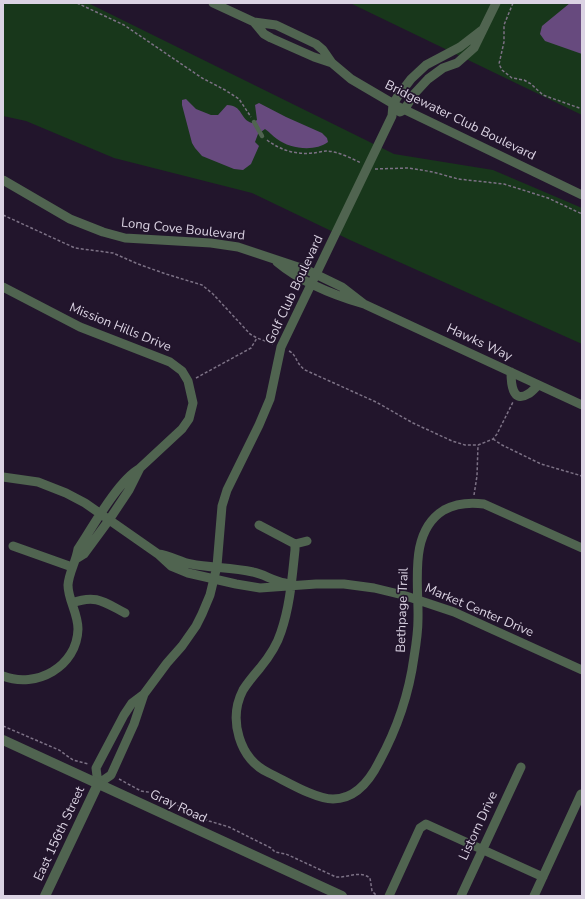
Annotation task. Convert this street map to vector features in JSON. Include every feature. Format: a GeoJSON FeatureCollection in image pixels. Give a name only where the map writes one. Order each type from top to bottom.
{"type":"FeatureCollection","features":[{"type":"Feature","properties":{"kind":"street","name":"Bridgewater Club Boulevard"},"geometry":{"type":"LineString","coordinates":[[213,3],[254,22],[276,25],[316,44],[323,50],[332,63],[351,78],[393,104],[582,195]]}},
{"type":"Feature","properties":{"kind":"street"},"geometry":{"type":"LineString","coordinates":[[392,116],[404,110],[421,85],[435,73],[443,68],[457,63],[469,53],[478,42],[482,30],[496,3]]}},
{"type":"Feature","properties":{"kind":"street","name":"Bridgewater Club Boulevard"},"geometry":{"type":"LineString","coordinates":[[254,22],[264,34],[271,38],[314,57],[332,63]]}},
{"type":"Feature","properties":{"kind":"street"},"geometry":{"type":"LineString","coordinates":[[393,104],[408,84],[426,65],[466,43],[482,30]]}},
{"type":"Feature","properties":{"kind":"street"},"geometry":{"type":"LineString","coordinates":[[440,58],[443,68]]}},
{"type":"Feature","properties":{"kind":"street","name":"Golf Club Boulevard"},"geometry":{"type":"LineString","coordinates":[[96,768],[132,703],[144,694],[196,626],[207,602],[217,566],[220,521],[222,506],[227,490],[270,399],[281,347],[392,116],[393,104]]}},
{"type":"Feature","properties":{"kind":"street","name":"Long Cove Boulevard"},"geometry":{"type":"LineString","coordinates":[[3,180],[70,219],[102,232],[125,238],[225,245],[249,250],[276,261],[294,265],[316,275]]}},
{"type":"Feature","properties":{"kind":"street","name":"Long Cove Boulevard"},"geometry":{"type":"LineString","coordinates":[[276,261],[290,273],[311,284]]}},
{"type":"Feature","properties":{"kind":"street","name":"Hawks Way"},"geometry":{"type":"LineString","coordinates":[[316,275],[342,287],[364,304]]}},
{"type":"Feature","properties":{"kind":"street","name":"Hawks Way"},"geometry":{"type":"LineString","coordinates":[[311,284],[338,296],[364,304],[582,405]]}},
{"type":"Feature","properties":{"kind":"street","name":"Mission Hills Drive"},"geometry":{"type":"LineString","coordinates":[[3,287],[80,328],[170,362],[182,371],[188,381],[193,403],[189,420],[182,429],[140,468],[129,490],[105,517],[84,554],[74,563]]}},
{"type":"Feature","properties":{"kind":"street"},"geometry":{"type":"LineString","coordinates":[[511,372],[511,384],[513,391],[517,395],[524,396],[538,385]]}},
{"type":"Feature","properties":{"kind":"street","name":"Market Center Drive"},"geometry":{"type":"LineString","coordinates":[[3,477],[25,479],[52,486],[76,498],[158,554],[171,566],[179,570],[244,586],[260,588],[316,584],[344,584],[374,588],[418,599],[454,612],[582,670]]}},
{"type":"Feature","properties":{"kind":"street","name":"Bethpage Trail"},"geometry":{"type":"LineString","coordinates":[[296,544],[292,585],[285,621],[276,644],[266,661],[247,683],[240,698],[237,712],[238,731],[242,747],[252,761],[261,769],[320,797],[327,798],[339,798],[352,794],[364,785],[373,774],[392,736],[405,703],[417,638],[419,550],[421,540],[436,515],[448,508],[464,503],[488,505],[582,548]]}},
{"type":"Feature","properties":{"kind":"street"},"geometry":{"type":"LineString","coordinates":[[259,525],[296,544],[307,541]]}},
{"type":"Feature","properties":{"kind":"street"},"geometry":{"type":"LineString","coordinates":[[3,676],[20,680],[36,679],[53,672],[68,658],[74,646],[78,629],[77,616],[72,603],[68,584],[74,563],[13,546]]}},
{"type":"Feature","properties":{"kind":"street","name":"Market Center Drive"},"geometry":{"type":"LineString","coordinates":[[158,554],[192,564],[248,571],[292,585]]}},
{"type":"Feature","properties":{"kind":"street"},"geometry":{"type":"LineString","coordinates":[[244,586],[248,571]]}},
{"type":"Feature","properties":{"kind":"street"},"geometry":{"type":"LineString","coordinates":[[72,603],[84,599],[94,598],[125,613]]}},
{"type":"Feature","properties":{"kind":"street","name":"Golf Club Boulevard"},"geometry":{"type":"LineString","coordinates":[[111,776],[134,724],[144,694]]}},
{"type":"Feature","properties":{"kind":"street","name":"Gray Road"},"geometry":{"type":"LineString","coordinates":[[3,740],[215,839],[342,896]]}},
{"type":"Feature","properties":{"kind":"street","name":"Listorn Drive"},"geometry":{"type":"LineString","coordinates":[[461,896],[521,767]]}},
{"type":"Feature","properties":{"kind":"street"},"geometry":{"type":"LineString","coordinates":[[96,768],[98,784],[111,776]]}},
{"type":"Feature","properties":{"kind":"street","name":"East 156th Street"},"geometry":{"type":"LineString","coordinates":[[45,896],[98,784]]}},
{"type":"Feature","properties":{"kind":"street"},"geometry":{"type":"LineString","coordinates":[[534,896],[580,794]]}},
{"type":"Feature","properties":{"kind":"street"},"geometry":{"type":"LineString","coordinates":[[390,896],[418,832],[426,824],[543,877]]}},
{"type":"Feature","properties":{"kind":"lane"},"geometry":{"type":"LineString","coordinates":[[254,122],[262,136]]}},
{"type":"Feature","properties":{"kind":"path"},"geometry":{"type":"LineString","coordinates":[[76,3],[124,25],[202,78],[239,99],[254,122]]}},
{"type":"Feature","properties":{"kind":"path"},"geometry":{"type":"LineString","coordinates":[[513,3],[504,25],[504,42],[498,64],[502,70],[512,78],[524,80],[543,95],[582,109]]}},
{"type":"Feature","properties":{"kind":"path"},"geometry":{"type":"LineString","coordinates":[[262,136],[276,147],[294,153],[326,151],[353,159],[371,169],[410,168],[433,172],[458,179],[504,184],[548,198],[582,214]]}},
{"type":"Feature","properties":{"kind":"path"},"geometry":{"type":"LineString","coordinates":[[188,381],[253,346],[257,338]]}},
{"type":"Feature","properties":{"kind":"path"},"geometry":{"type":"LineString","coordinates":[[493,439],[541,464],[582,476]]}},
{"type":"Feature","properties":{"kind":"path"},"geometry":{"type":"LineString","coordinates":[[474,503],[473,498],[477,476],[478,445]]}},
{"type":"Feature","properties":{"kind":"path"},"geometry":{"type":"LineString","coordinates":[[3,726],[59,750],[73,760],[96,768]]}},
{"type":"Feature","properties":{"kind":"path"},"geometry":{"type":"LineString","coordinates":[[111,776],[141,791],[164,797],[180,807],[209,821],[229,828],[271,848],[278,853],[286,854],[336,877],[356,874],[366,875],[370,878],[372,891],[377,896]]}},
{"type":"Feature","properties":{"kind":"green space"},"geometry":{"type":"Polygon","coordinates":[[[3,3],[88,3],[394,154],[493,170],[582,208],[582,344],[350,240],[252,193],[114,158],[26,121],[3,116],[3,3]]]}},
{"type":"Feature","properties":{"kind":"green space"},"geometry":{"type":"Polygon","coordinates":[[[350,3],[582,3],[582,115],[350,3]]]}},
{"type":"Feature","properties":{"kind":"shaded area"},"geometry":{"type":"Polygon","coordinates":[[[570,3],[582,3],[582,54],[545,41],[540,34],[542,26],[570,3]]]}},
{"type":"Feature","properties":{"kind":"shaded area"},"geometry":{"type":"Polygon","coordinates":[[[186,99],[196,109],[211,115],[218,115],[227,105],[236,107],[245,119],[252,123],[257,120],[255,105],[259,103],[322,133],[327,138],[328,142],[323,145],[310,148],[295,147],[275,138],[265,129],[258,134],[255,142],[259,146],[251,164],[243,170],[234,169],[202,156],[195,148],[192,143],[182,105],[182,100],[186,99]]]}}]}
